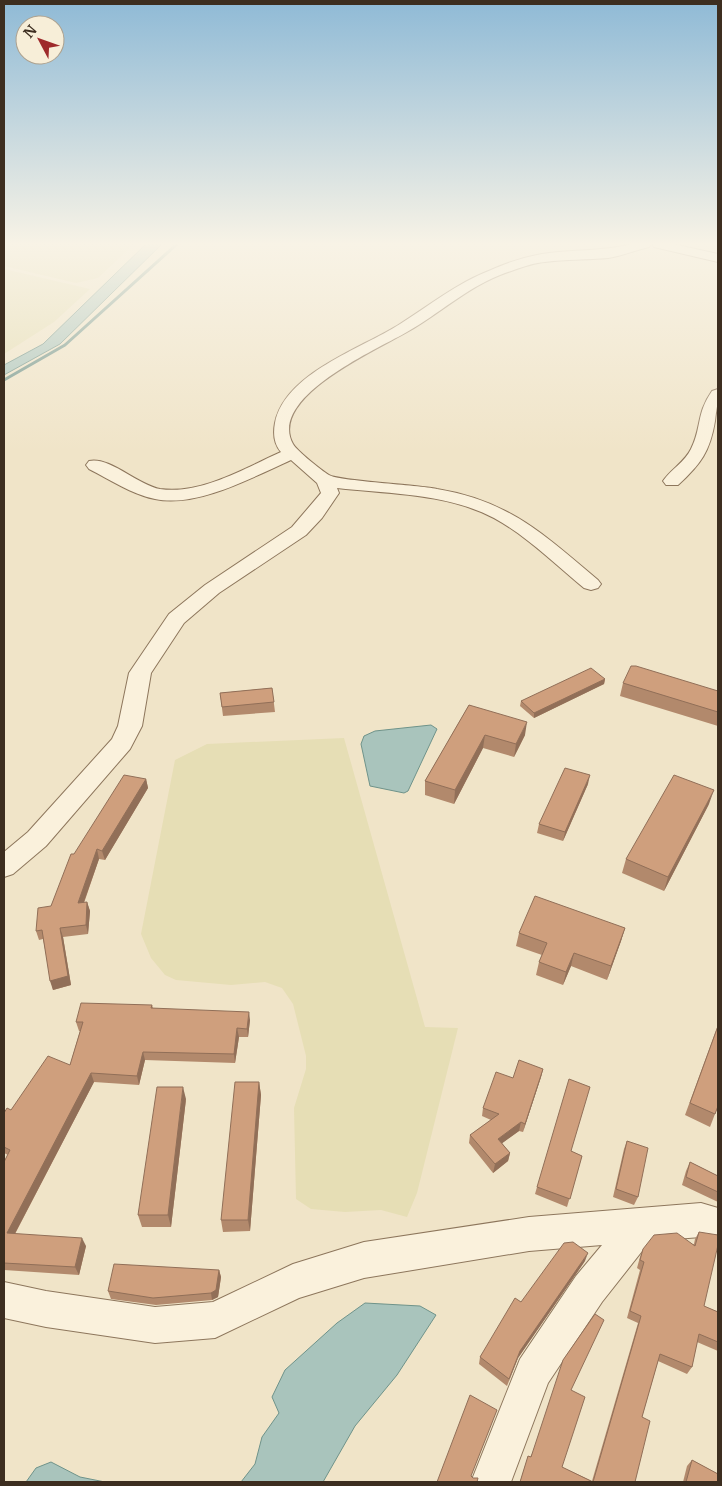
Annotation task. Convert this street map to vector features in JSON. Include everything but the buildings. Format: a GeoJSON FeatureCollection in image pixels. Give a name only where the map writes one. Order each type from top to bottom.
{"type":"FeatureCollection","features":[{"type":"Feature","properties":{"kind":"street"},"geometry":{"type":"LineString","coordinates":[[4,867],[37,839],[122,743],[130,726],[140,673],[176,619],[212,589],[299,531],[315,514],[330,492],[325,481],[285,446],[282,430],[285,414],[304,388],[324,372],[404,328],[425,313]]}},
{"type":"Feature","properties":{"kind":"street"},"geometry":{"type":"LineString","coordinates":[[672,482],[696,458],[703,443],[707,413],[718,394]]}},
{"type":"Feature","properties":{"kind":"street"},"geometry":{"type":"LineString","coordinates":[[95,465],[155,494],[172,496],[191,493],[249,472],[292,453]]}},
{"type":"Feature","properties":{"kind":"street"},"geometry":{"type":"LineString","coordinates":[[325,481],[433,494],[467,501],[500,514],[534,536],[590,584]]}},
{"type":"Feature","properties":{"kind":"street"},"geometry":{"type":"LineString","coordinates":[[4,1300],[46,1309],[155,1325],[215,1320],[293,1282],[364,1260],[529,1234],[701,1220],[718,1225]]}},
{"type":"Feature","properties":{"kind":"street"},"geometry":{"type":"LineString","coordinates":[[491,1482],[533,1372],[589,1288],[640,1226]]}},
{"type":"Feature","properties":{"kind":"shaded area"},"geometry":{"type":"Polygon","coordinates":[[[4,313],[63,313],[54,322],[4,354],[4,313]]]}},
{"type":"Feature","properties":{"kind":"shaded area"},"geometry":{"type":"Polygon","coordinates":[[[344,738],[425,1027],[458,1028],[417,1193],[407,1217],[381,1210],[345,1212],[311,1209],[296,1199],[294,1108],[306,1069],[306,1056],[293,1004],[282,988],[265,982],[231,985],[176,980],[165,975],[151,958],[141,934],[175,760],[207,744],[344,738]]]}},
{"type":"Feature","properties":{"kind":"water"},"geometry":{"type":"Polygon","coordinates":[[[75,313],[91,313],[60,344],[4,375],[4,365],[43,344],[75,313]]]}},
{"type":"Feature","properties":{"kind":"water"},"geometry":{"type":"Polygon","coordinates":[[[431,725],[437,729],[408,791],[404,793],[370,786],[361,744],[364,736],[375,731],[431,725]]]}},
{"type":"Feature","properties":{"kind":"water"},"geometry":{"type":"Polygon","coordinates":[[[365,1303],[420,1306],[436,1315],[397,1375],[355,1426],[323,1482],[241,1482],[255,1464],[262,1437],[279,1413],[272,1397],[285,1370],[337,1323],[365,1303]]]}},
{"type":"Feature","properties":{"kind":"water"},"geometry":{"type":"Polygon","coordinates":[[[51,1462],[80,1477],[105,1482],[26,1482],[36,1468],[51,1462]]]}},
{"type":"Feature","properties":{"kind":"waterway"},"geometry":{"type":"LineString","coordinates":[[4,380],[65,345],[100,313]]}}]}
